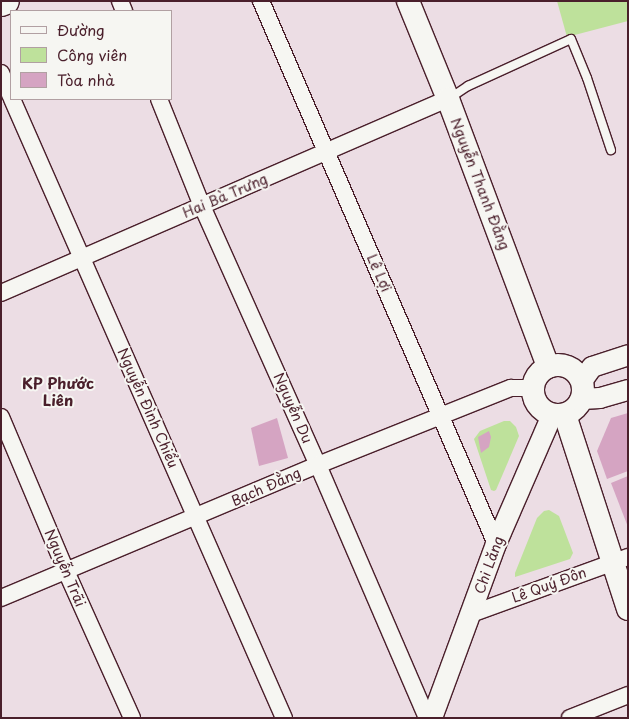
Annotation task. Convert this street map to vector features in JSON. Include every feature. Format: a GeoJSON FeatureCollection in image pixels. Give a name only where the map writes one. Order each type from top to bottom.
{"type":"FeatureCollection","features":[{"type":"Feature","properties":{"kind":"main road"},"geometry":{"type":"LineString","coordinates":[[1,3],[6,1]]}},
{"type":"Feature","properties":{"kind":"main road","name":"Nguyễn Thanh Đằng"},"geometry":{"type":"LineString","coordinates":[[408,1],[448,99],[548,367]]}},
{"type":"Feature","properties":{"kind":"main road"},"geometry":{"type":"LineString","coordinates":[[558,365],[568,367],[576,373],[582,390],[576,409],[558,415],[540,407],[536,401],[533,388],[538,375],[548,367],[558,365]]}},
{"type":"Feature","properties":{"kind":"main road"},"geometry":{"type":"LineString","coordinates":[[558,415],[620,559],[628,608]]}},
{"type":"Feature","properties":{"kind":"street","name":"Lê Lợi"},"geometry":{"type":"LineString","coordinates":[[262,1],[496,544]]}},
{"type":"Feature","properties":{"kind":"street","name":"Nguyễn Đình Chiểu"},"geometry":{"type":"LineString","coordinates":[[1,74],[10,94]]}},
{"type":"Feature","properties":{"kind":"street","name":"Hai Bà Trưng"},"geometry":{"type":"LineString","coordinates":[[1,293],[448,99]]}},
{"type":"Feature","properties":{"kind":"street","name":"Nguyễn Đình Chiểu"},"geometry":{"type":"LineString","coordinates":[[13,100],[284,718]]}},
{"type":"Feature","properties":{"kind":"street","name":"Nguyễn Du"},"geometry":{"type":"LineString","coordinates":[[159,100],[202,206],[318,465],[427,718]]}},
{"type":"Feature","properties":{"kind":"street"},"geometry":{"type":"LineString","coordinates":[[628,355],[592,367],[582,390],[600,398],[628,390]]}},
{"type":"Feature","properties":{"kind":"street","name":"Bạch Đằng"},"geometry":{"type":"LineString","coordinates":[[1,598],[196,518],[318,465],[511,388],[533,388]]}},
{"type":"Feature","properties":{"kind":"street","name":"Chi Lăng"},"geometry":{"type":"LineString","coordinates":[[432,718],[496,544],[558,415]]}},
{"type":"Feature","properties":{"kind":"street","name":"Nguyễn Trãi"},"geometry":{"type":"LineString","coordinates":[[1,417],[66,571],[132,718]]}},
{"type":"Feature","properties":{"kind":"street","name":"Lê Quý Đôn"},"geometry":{"type":"LineString","coordinates":[[471,614],[620,559]]}},
{"type":"Feature","properties":{"kind":"street"},"geometry":{"type":"LineString","coordinates":[[570,718],[628,695]]}},
{"type":"Feature","properties":{"kind":"lane"},"geometry":{"type":"LineString","coordinates":[[448,99],[468,86],[571,39],[587,78],[611,150]]}},
{"type":"Feature","properties":{"kind":"green space"},"geometry":{"type":"Polygon","coordinates":[[[557,1],[628,1],[628,21],[567,37],[557,1]]]}},
{"type":"Feature","properties":{"kind":"green space"},"geometry":{"type":"Polygon","coordinates":[[[504,421],[510,421],[516,427],[519,436],[494,491],[491,490],[474,439],[480,431],[504,421]]]}},
{"type":"Feature","properties":{"kind":"green space"},"geometry":{"type":"Polygon","coordinates":[[[549,510],[559,516],[573,553],[570,559],[515,577],[537,518],[544,511],[549,510]]]}},
{"type":"Feature","properties":{"kind":"building"},"geometry":{"type":"Polygon","coordinates":[[[628,413],[628,471],[607,479],[597,451],[611,418],[628,413]]]}},
{"type":"Feature","properties":{"kind":"building"},"geometry":{"type":"Polygon","coordinates":[[[277,418],[288,458],[259,466],[251,428],[277,418]]]}},
{"type":"Feature","properties":{"kind":"building"},"geometry":{"type":"Polygon","coordinates":[[[489,431],[491,437],[489,447],[481,453],[478,437],[489,431]]]}},
{"type":"Feature","properties":{"kind":"building"},"geometry":{"type":"Polygon","coordinates":[[[628,476],[628,527],[611,483],[628,476]]]}},
{"type":"Feature","properties":{"kind":"district","name":"KP Phước Liên"},"geometry":{"type":"Point","coordinates":[58,390]}}]}
